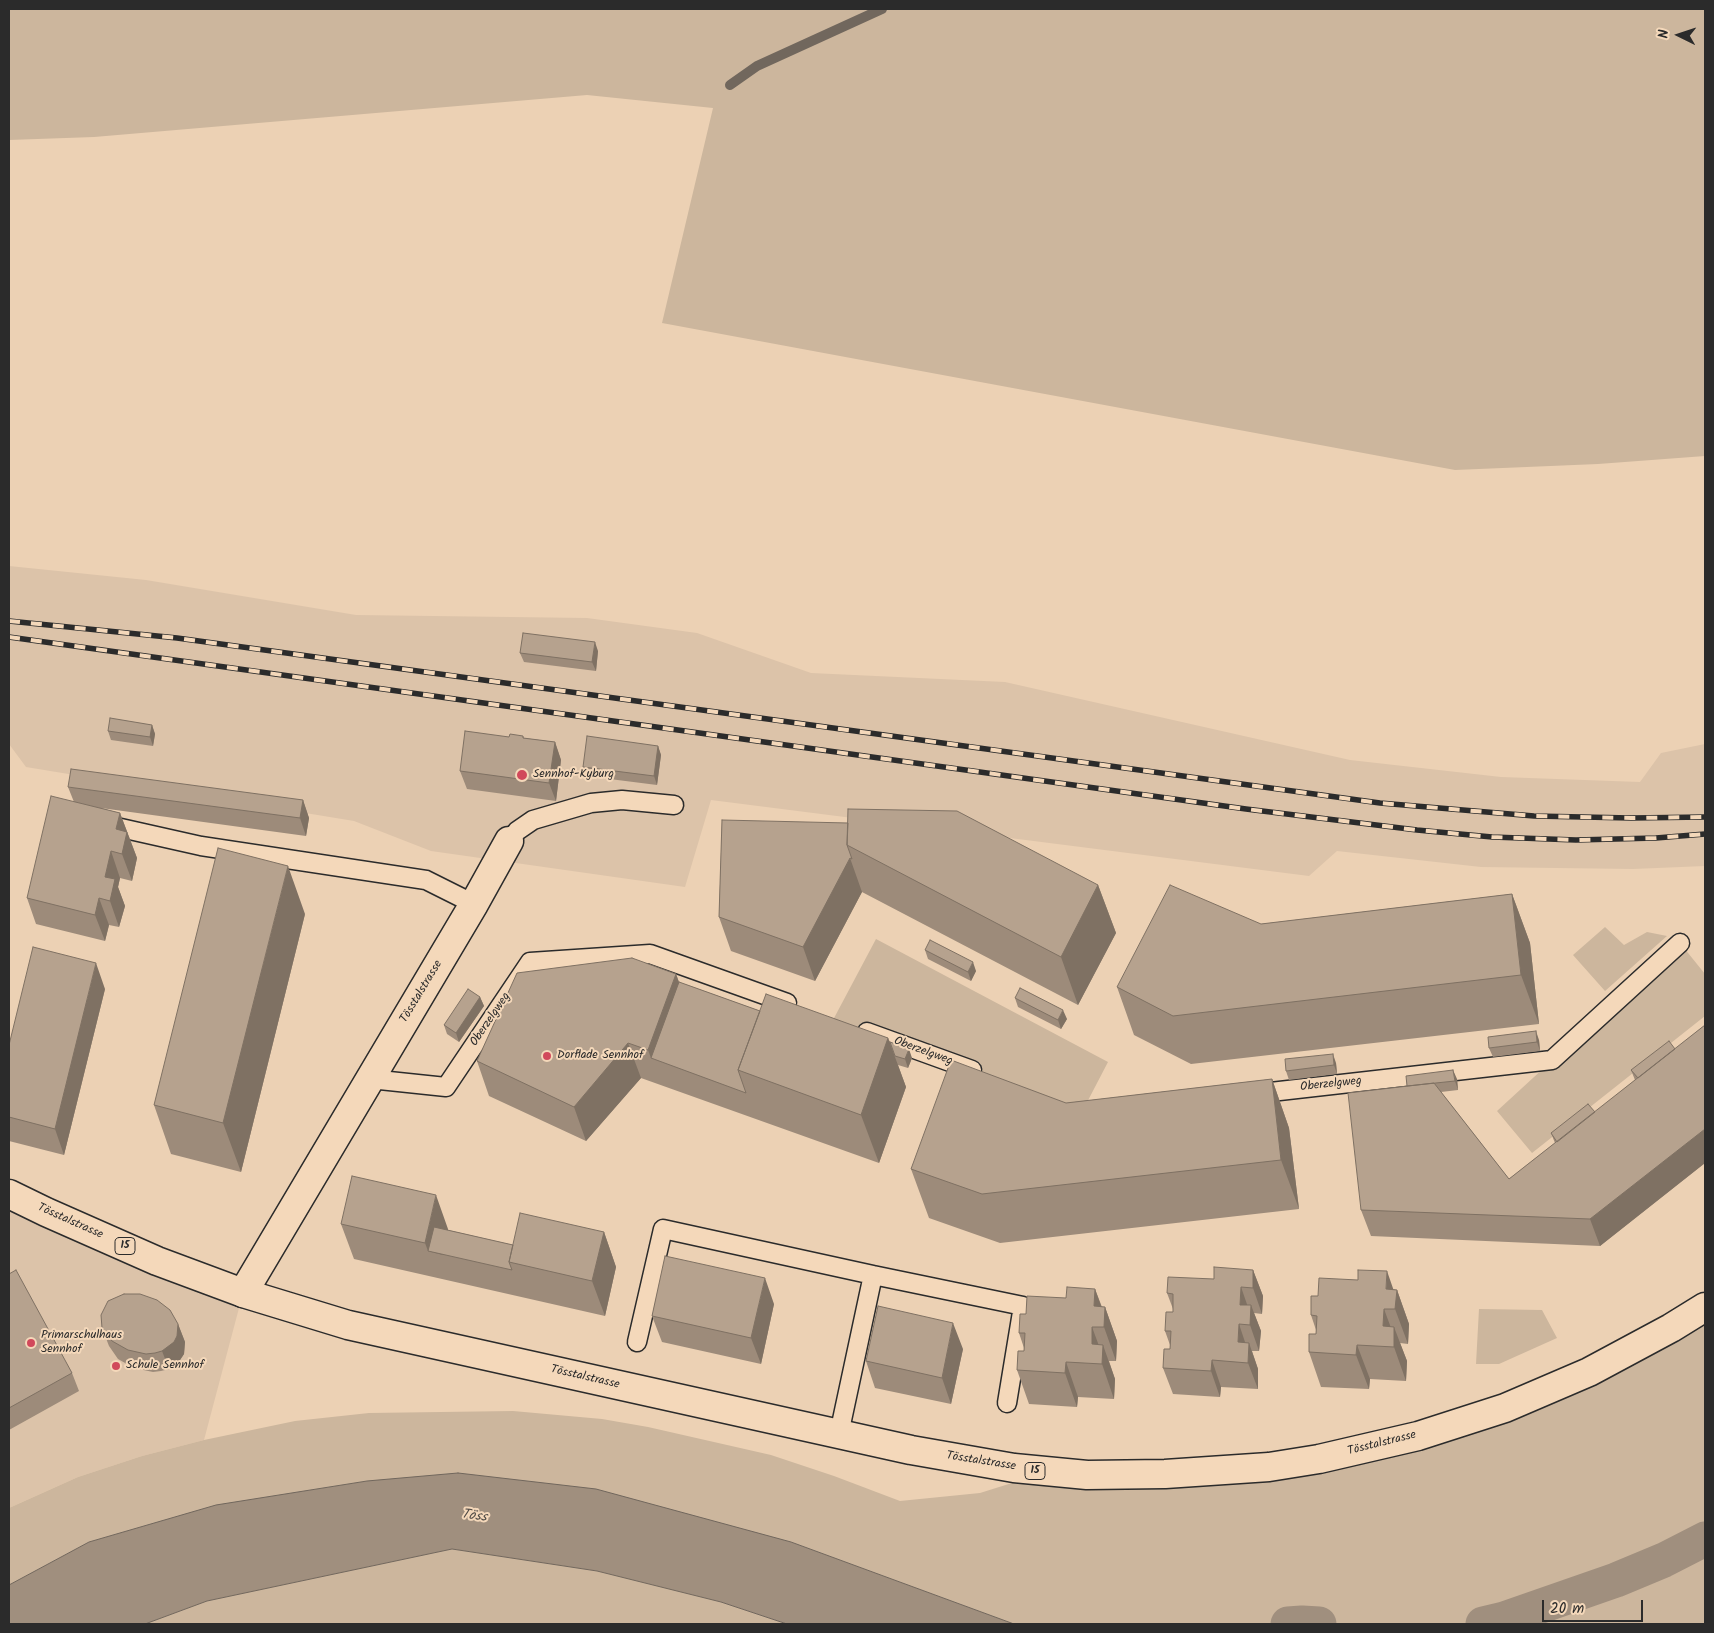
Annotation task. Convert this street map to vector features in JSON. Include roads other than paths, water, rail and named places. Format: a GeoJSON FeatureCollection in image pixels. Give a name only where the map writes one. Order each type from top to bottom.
{"type":"FeatureCollection","features":[{"type":"Feature","properties":{"kind":"main road","name":"Tösstalstrasse"},"geometry":{"type":"LineString","coordinates":[[243,1293],[474,904],[509,841]]}},
{"type":"Feature","properties":{"kind":"main road","name":"Tösstalstrasse"},"geometry":{"type":"LineString","coordinates":[[9,1194],[158,1260],[243,1293],[348,1325],[911,1450],[1047,1472],[1087,1475],[1213,1472],[1269,1466],[1368,1449],[1505,1408],[1598,1368],[1705,1307]]}},
{"type":"Feature","properties":{"kind":"lane","name":"Tösstalstrasse"},"geometry":{"type":"LineString","coordinates":[[509,841],[517,831],[533,820],[591,803],[622,800],[674,804]]}},
{"type":"Feature","properties":{"kind":"lane"},"geometry":{"type":"LineString","coordinates":[[96,822],[200,846],[426,880],[474,904]]}},
{"type":"Feature","properties":{"kind":"lane","name":"Oberzelgweg"},"geometry":{"type":"LineString","coordinates":[[1235,1096],[1552,1060],[1680,943]]}},
{"type":"Feature","properties":{"kind":"lane","name":"Oberzelgweg"},"geometry":{"type":"LineString","coordinates":[[370,1079],[446,1087],[530,962],[650,954],[806,1010]]}},
{"type":"Feature","properties":{"kind":"lane","name":"Oberzelgweg"},"geometry":{"type":"LineString","coordinates":[[852,1026],[990,1076]]}},
{"type":"Feature","properties":{"kind":"lane"},"geometry":{"type":"LineString","coordinates":[[637,1342],[663,1229],[1023,1306],[1007,1403]]}},
{"type":"Feature","properties":{"kind":"lane"},"geometry":{"type":"LineString","coordinates":[[839,1434],[873,1275]]}},
{"type":"Feature","properties":{"kind":"water","name":"Töss"},"geometry":{"type":"Polygon","coordinates":[[[458,1473],[596,1489],[791,1542],[1014,1624],[787,1624],[721,1602],[597,1571],[452,1549],[207,1601],[145,1624],[9,1624],[9,1585],[89,1542],[216,1505],[367,1481],[458,1473]]]}},
{"type":"Feature","properties":{"kind":"waterway"},"geometry":{"type":"LineString","coordinates":[[730,85],[757,66],[882,9]]}},
{"type":"Feature","properties":{"kind":"waterway"},"geometry":{"type":"LineString","coordinates":[[1483,1624],[1504,1619],[1616,1580],[1664,1560],[1705,1539]]}},
{"type":"Feature","properties":{"kind":"waterway"},"geometry":{"type":"LineString","coordinates":[[1288,1624],[1319,1624]]}},
{"type":"Feature","properties":{"kind":"railway"},"geometry":{"type":"LineString","coordinates":[[9,621],[177,638],[1380,803],[1534,816],[1705,817]]}},
{"type":"Feature","properties":{"kind":"railway"},"geometry":{"type":"LineString","coordinates":[[9,637],[1246,809],[1417,830],[1492,837],[1576,840],[1656,838],[1705,834]]}},
{"type":"Feature","properties":{"kind":"place","name":"Sennhof-Kyburg"},"geometry":{"type":"Point","coordinates":[522,775]}},
{"type":"Feature","properties":{"kind":"place","name":"Dorflade Sennhof"},"geometry":{"type":"Point","coordinates":[547,1056]}},
{"type":"Feature","properties":{"kind":"place","name":"Primarschulhaus Sennhof"},"geometry":{"type":"Point","coordinates":[31,1343]}},
{"type":"Feature","properties":{"kind":"place","name":"Schule Sennhof"},"geometry":{"type":"Point","coordinates":[116,1366]}}]}
